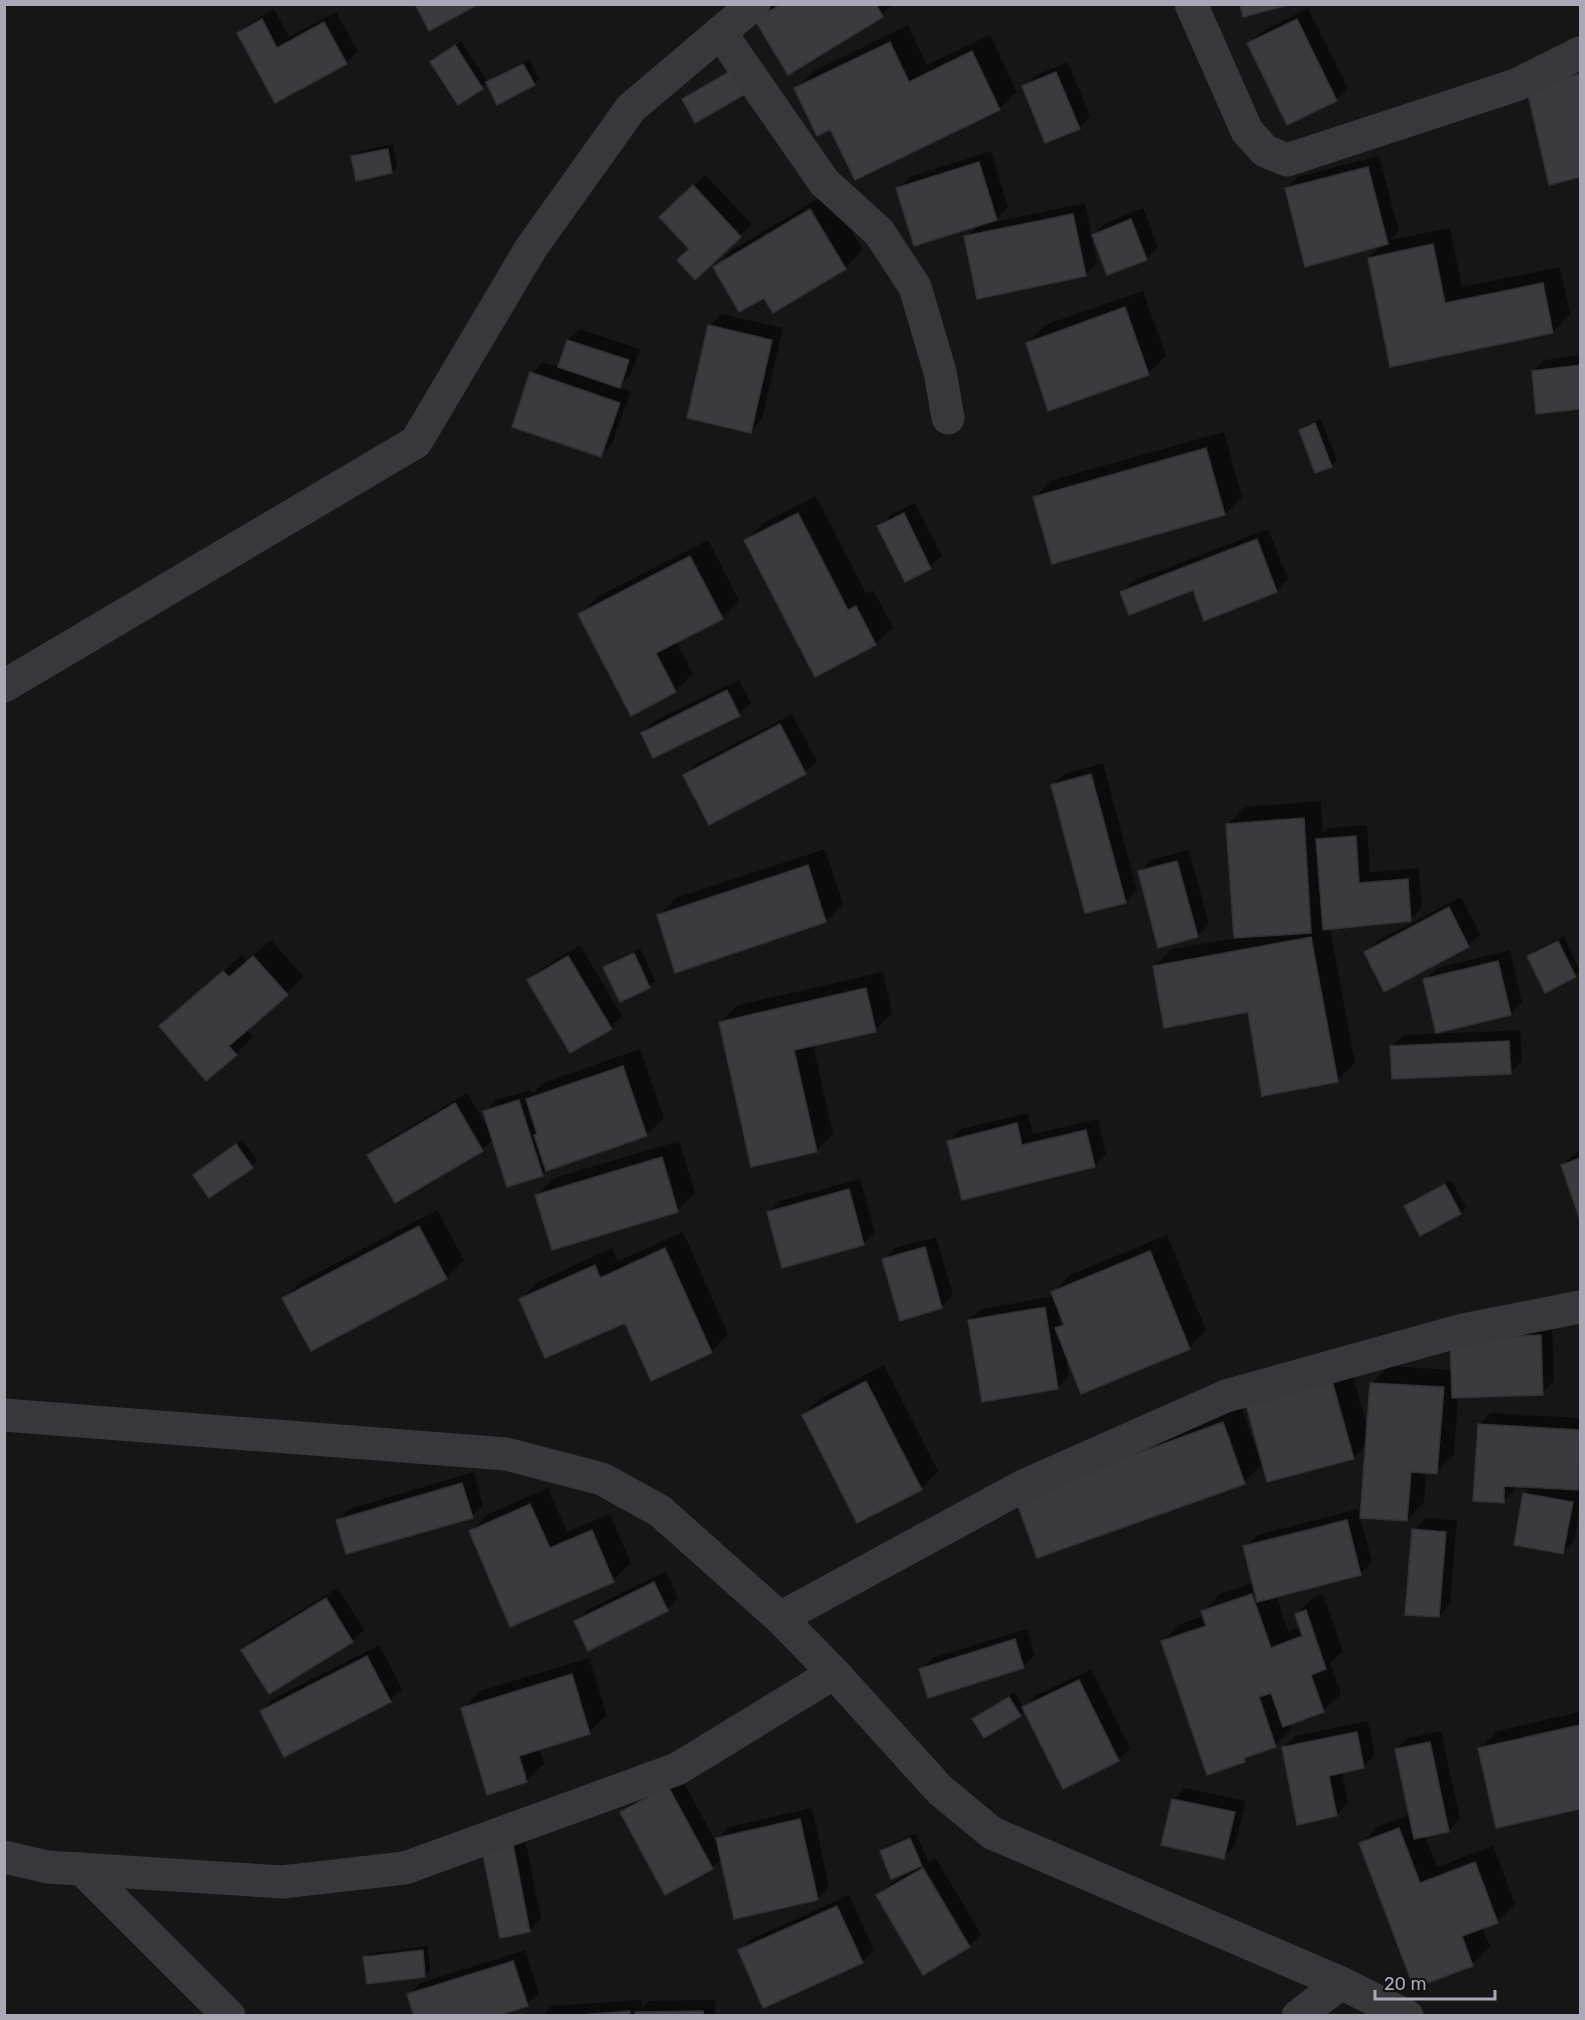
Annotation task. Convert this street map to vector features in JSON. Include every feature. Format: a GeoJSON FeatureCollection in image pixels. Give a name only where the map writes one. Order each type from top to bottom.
{"type":"FeatureCollection","features":[{"type":"Feature","properties":{"kind":"street"},"geometry":{"type":"LineString","coordinates":[[4,686],[416,442],[531,248],[631,108],[754,4]]}},
{"type":"Feature","properties":{"kind":"street"},"geometry":{"type":"LineString","coordinates":[[1191,4],[1247,131],[1265,151],[1287,160],[1516,85],[1581,53]]}},
{"type":"Feature","properties":{"kind":"street"},"geometry":{"type":"LineString","coordinates":[[720,32],[825,182],[879,232],[915,287],[940,372],[948,418]]}},
{"type":"Feature","properties":{"kind":"street"},"geometry":{"type":"LineString","coordinates":[[780,1618],[1023,1486],[1226,1396],[1463,1330],[1581,1307]]}},
{"type":"Feature","properties":{"kind":"street"},"geometry":{"type":"LineString","coordinates":[[4,1416],[506,1454],[602,1479],[660,1511],[780,1618],[834,1673],[940,1790],[992,1833],[1341,1983],[1407,2016]]}},
{"type":"Feature","properties":{"kind":"street"},"geometry":{"type":"LineString","coordinates":[[4,1857],[48,1868],[282,1882],[405,1868],[677,1769],[834,1673]]}},
{"type":"Feature","properties":{"kind":"street"},"geometry":{"type":"LineString","coordinates":[[82,1869],[229,2016]]}},
{"type":"Feature","properties":{"kind":"street"},"geometry":{"type":"LineString","coordinates":[[1298,2016],[1341,1983]]}},
{"type":"Feature","properties":{"kind":"building"},"geometry":{"type":"Polygon","coordinates":[[[415,4],[479,4],[429,31],[415,4]]]}},
{"type":"Feature","properties":{"kind":"building"},"geometry":{"type":"Polygon","coordinates":[[[781,4],[876,4],[883,17],[788,75],[755,20],[781,4]]]}},
{"type":"Feature","properties":{"kind":"building"},"geometry":{"type":"Polygon","coordinates":[[[1240,4],[1292,4],[1243,17],[1240,4]]]}},
{"type":"Feature","properties":{"kind":"building"},"geometry":{"type":"Polygon","coordinates":[[[262,19],[277,48],[324,22],[347,64],[275,103],[237,33],[262,19]]]}},
{"type":"Feature","properties":{"kind":"building"},"geometry":{"type":"Polygon","coordinates":[[[1297,19],[1337,101],[1287,125],[1247,43],[1297,19]]]}},
{"type":"Feature","properties":{"kind":"building"},"geometry":{"type":"Polygon","coordinates":[[[890,42],[909,82],[972,51],[1000,110],[855,180],[830,129],[817,136],[794,88],[890,42]]]}},
{"type":"Feature","properties":{"kind":"building"},"geometry":{"type":"Polygon","coordinates":[[[455,45],[483,89],[458,105],[430,62],[455,45]]]}},
{"type":"Feature","properties":{"kind":"building"},"geometry":{"type":"Polygon","coordinates":[[[523,64],[535,85],[497,105],[486,82],[523,64]]]}},
{"type":"Feature","properties":{"kind":"building"},"geometry":{"type":"Polygon","coordinates":[[[734,69],[747,93],[695,123],[682,99],[734,69]]]}},
{"type":"Feature","properties":{"kind":"building"},"geometry":{"type":"Polygon","coordinates":[[[1056,72],[1080,129],[1045,143],[1022,86],[1056,72]]]}},
{"type":"Feature","properties":{"kind":"building"},"geometry":{"type":"Polygon","coordinates":[[[1580,74],[1580,177],[1549,185],[1526,86],[1580,74]]]}},
{"type":"Feature","properties":{"kind":"building"},"geometry":{"type":"Polygon","coordinates":[[[388,149],[392,173],[356,181],[351,156],[388,149]]]}},
{"type":"Feature","properties":{"kind":"building"},"geometry":{"type":"Polygon","coordinates":[[[979,162],[997,220],[914,246],[896,188],[979,162]]]}},
{"type":"Feature","properties":{"kind":"building"},"geometry":{"type":"Polygon","coordinates":[[[1368,167],[1388,244],[1305,267],[1285,188],[1368,167]]]}},
{"type":"Feature","properties":{"kind":"building"},"geometry":{"type":"Polygon","coordinates":[[[693,185],[741,237],[695,280],[677,260],[689,249],[659,217],[693,185]]]}},
{"type":"Feature","properties":{"kind":"building"},"geometry":{"type":"Polygon","coordinates":[[[810,209],[846,269],[773,313],[764,298],[739,312],[713,267],[810,209]]]}},
{"type":"Feature","properties":{"kind":"building"},"geometry":{"type":"Polygon","coordinates":[[[1073,214],[1086,276],[977,299],[964,236],[1073,214]]]}},
{"type":"Feature","properties":{"kind":"building"},"geometry":{"type":"Polygon","coordinates":[[[1131,219],[1147,260],[1107,275],[1092,235],[1131,219]]]}},
{"type":"Feature","properties":{"kind":"building"},"geometry":{"type":"Polygon","coordinates":[[[1433,244],[1445,303],[1543,283],[1553,333],[1390,367],[1368,258],[1433,244]]]}},
{"type":"Feature","properties":{"kind":"building"},"geometry":{"type":"Polygon","coordinates":[[[1125,307],[1149,375],[1048,411],[1026,343],[1125,307]]]}},
{"type":"Feature","properties":{"kind":"building"},"geometry":{"type":"Polygon","coordinates":[[[708,325],[772,340],[751,433],[687,418],[708,325]]]}},
{"type":"Feature","properties":{"kind":"building"},"geometry":{"type":"Polygon","coordinates":[[[567,340],[629,360],[620,388],[558,367],[567,340]]]}},
{"type":"Feature","properties":{"kind":"building"},"geometry":{"type":"Polygon","coordinates":[[[1580,365],[1580,409],[1536,414],[1532,371],[1580,365]]]}},
{"type":"Feature","properties":{"kind":"building"},"geometry":{"type":"Polygon","coordinates":[[[530,372],[620,403],[601,457],[512,427],[530,372]]]}},
{"type":"Feature","properties":{"kind":"building"},"geometry":{"type":"Polygon","coordinates":[[[1315,423],[1332,467],[1315,473],[1299,430],[1315,423]]]}},
{"type":"Feature","properties":{"kind":"building"},"geometry":{"type":"Polygon","coordinates":[[[1206,448],[1225,515],[1052,564],[1033,497],[1206,448]]]}},
{"type":"Feature","properties":{"kind":"building"},"geometry":{"type":"Polygon","coordinates":[[[798,513],[848,610],[856,606],[876,645],[815,677],[744,540],[798,513]]]}},
{"type":"Feature","properties":{"kind":"building"},"geometry":{"type":"Polygon","coordinates":[[[904,513],[931,569],[905,582],[877,526],[904,513]]]}},
{"type":"Feature","properties":{"kind":"building"},"geometry":{"type":"Polygon","coordinates":[[[1257,539],[1277,592],[1204,621],[1193,590],[1129,615],[1120,592],[1257,539]]]}},
{"type":"Feature","properties":{"kind":"building"},"geometry":{"type":"Polygon","coordinates":[[[690,556],[723,619],[656,653],[676,692],[631,716],[578,614],[690,556]]]}},
{"type":"Feature","properties":{"kind":"building"},"geometry":{"type":"Polygon","coordinates":[[[727,690],[740,716],[653,758],[641,733],[727,690]]]}},
{"type":"Feature","properties":{"kind":"building"},"geometry":{"type":"Polygon","coordinates":[[[780,724],[806,774],[709,825],[683,775],[780,724]]]}},
{"type":"Feature","properties":{"kind":"building"},"geometry":{"type":"Polygon","coordinates":[[[1091,774],[1126,903],[1085,913],[1051,785],[1091,774]]]}},
{"type":"Feature","properties":{"kind":"building"},"geometry":{"type":"Polygon","coordinates":[[[1304,818],[1311,933],[1234,938],[1226,824],[1304,818]]]}},
{"type":"Feature","properties":{"kind":"building"},"geometry":{"type":"Polygon","coordinates":[[[1356,836],[1359,883],[1408,879],[1411,921],[1323,930],[1316,839],[1356,836]]]}},
{"type":"Feature","properties":{"kind":"building"},"geometry":{"type":"Polygon","coordinates":[[[1177,861],[1198,937],[1158,948],[1138,871],[1177,861]]]}},
{"type":"Feature","properties":{"kind":"building"},"geometry":{"type":"Polygon","coordinates":[[[808,865],[826,922],[675,973],[657,915],[808,865]]]}},
{"type":"Feature","properties":{"kind":"building"},"geometry":{"type":"Polygon","coordinates":[[[1449,907],[1469,947],[1384,992],[1364,952],[1449,907]]]}},
{"type":"Feature","properties":{"kind":"building"},"geometry":{"type":"Polygon","coordinates":[[[1311,937],[1338,1082],[1262,1096],[1248,1012],[1164,1028],[1153,966],[1311,937]]]}},
{"type":"Feature","properties":{"kind":"building"},"geometry":{"type":"Polygon","coordinates":[[[1558,941],[1576,977],[1545,993],[1527,956],[1558,941]]]}},
{"type":"Feature","properties":{"kind":"building"},"geometry":{"type":"Polygon","coordinates":[[[634,953],[650,988],[620,1002],[603,967],[634,953]]]}},
{"type":"Feature","properties":{"kind":"building"},"geometry":{"type":"Polygon","coordinates":[[[253,956],[288,995],[229,1046],[237,1055],[206,1081],[159,1026],[223,971],[229,977],[253,956]]]}},
{"type":"Feature","properties":{"kind":"building"},"geometry":{"type":"Polygon","coordinates":[[[568,956],[612,1029],[570,1053],[527,980],[568,956]]]}},
{"type":"Feature","properties":{"kind":"building"},"geometry":{"type":"Polygon","coordinates":[[[1498,961],[1511,1015],[1436,1033],[1423,979],[1498,961]]]}},
{"type":"Feature","properties":{"kind":"building"},"geometry":{"type":"Polygon","coordinates":[[[866,988],[876,1032],[794,1050],[817,1152],[751,1167],[719,1022],[866,988]]]}},
{"type":"Feature","properties":{"kind":"building"},"geometry":{"type":"Polygon","coordinates":[[[1509,1041],[1511,1074],[1392,1079],[1390,1046],[1509,1041]]]}},
{"type":"Feature","properties":{"kind":"building"},"geometry":{"type":"Polygon","coordinates":[[[623,1066],[647,1136],[546,1171],[534,1135],[537,1134],[526,1099],[623,1066]]]}},
{"type":"Feature","properties":{"kind":"building"},"geometry":{"type":"Polygon","coordinates":[[[519,1100],[543,1176],[507,1187],[483,1111],[519,1100]]]}},
{"type":"Feature","properties":{"kind":"building"},"geometry":{"type":"Polygon","coordinates":[[[455,1103],[483,1151],[395,1203],[367,1155],[455,1103]]]}},
{"type":"Feature","properties":{"kind":"building"},"geometry":{"type":"Polygon","coordinates":[[[1017,1123],[1022,1145],[1086,1130],[1095,1167],[962,1200],[947,1141],[1017,1123]]]}},
{"type":"Feature","properties":{"kind":"building"},"geometry":{"type":"Polygon","coordinates":[[[236,1144],[253,1168],[209,1198],[193,1175],[236,1144]]]}},
{"type":"Feature","properties":{"kind":"building"},"geometry":{"type":"Polygon","coordinates":[[[662,1157],[678,1212],[552,1250],[535,1195],[662,1157]]]}},
{"type":"Feature","properties":{"kind":"building"},"geometry":{"type":"Polygon","coordinates":[[[1580,1158],[1580,1220],[1561,1165],[1580,1158]]]}},
{"type":"Feature","properties":{"kind":"building"},"geometry":{"type":"Polygon","coordinates":[[[1445,1184],[1461,1214],[1420,1236],[1404,1206],[1445,1184]]]}},
{"type":"Feature","properties":{"kind":"building"},"geometry":{"type":"Polygon","coordinates":[[[849,1189],[864,1245],[782,1268],[767,1212],[849,1189]]]}},
{"type":"Feature","properties":{"kind":"building"},"geometry":{"type":"Polygon","coordinates":[[[419,1226],[447,1279],[311,1351],[282,1298],[419,1226]]]}},
{"type":"Feature","properties":{"kind":"building"},"geometry":{"type":"Polygon","coordinates":[[[925,1247],[942,1308],[900,1321],[882,1259],[925,1247]]]}},
{"type":"Feature","properties":{"kind":"building"},"geometry":{"type":"Polygon","coordinates":[[[665,1248],[712,1353],[651,1381],[625,1323],[545,1358],[519,1299],[595,1265],[600,1278],[665,1248]]]}},
{"type":"Feature","properties":{"kind":"building"},"geometry":{"type":"Polygon","coordinates":[[[1150,1251],[1190,1349],[1081,1394],[1055,1328],[1064,1325],[1051,1292],[1150,1251]]]}},
{"type":"Feature","properties":{"kind":"building"},"geometry":{"type":"Polygon","coordinates":[[[1045,1307],[1058,1389],[982,1402],[968,1320],[1045,1307]]]}},
{"type":"Feature","properties":{"kind":"building"},"geometry":{"type":"Polygon","coordinates":[[[1541,1335],[1543,1395],[1452,1398],[1450,1339],[1541,1335]]]}},
{"type":"Feature","properties":{"kind":"building"},"geometry":{"type":"Polygon","coordinates":[[[1331,1377],[1354,1459],[1267,1482],[1245,1401],[1331,1377]]]}},
{"type":"Feature","properties":{"kind":"building"},"geometry":{"type":"Polygon","coordinates":[[[866,1381],[922,1490],[857,1523],[802,1415],[866,1381]]]}},
{"type":"Feature","properties":{"kind":"building"},"geometry":{"type":"Polygon","coordinates":[[[1370,1383],[1444,1387],[1437,1474],[1411,1472],[1407,1521],[1360,1518],[1370,1383]]]}},
{"type":"Feature","properties":{"kind":"building"},"geometry":{"type":"Polygon","coordinates":[[[1223,1422],[1245,1484],[1037,1558],[1015,1498],[1223,1422]]]}},
{"type":"Feature","properties":{"kind":"building"},"geometry":{"type":"Polygon","coordinates":[[[1478,1424],[1580,1430],[1578,1490],[1504,1486],[1504,1503],[1473,1501],[1478,1424]]]}},
{"type":"Feature","properties":{"kind":"building"},"geometry":{"type":"Polygon","coordinates":[[[462,1483],[473,1518],[346,1554],[336,1520],[462,1483]]]}},
{"type":"Feature","properties":{"kind":"building"},"geometry":{"type":"Polygon","coordinates":[[[1523,1493],[1573,1502],[1563,1554],[1514,1545],[1523,1493]]]}},
{"type":"Feature","properties":{"kind":"building"},"geometry":{"type":"Polygon","coordinates":[[[530,1504],[550,1548],[592,1530],[614,1582],[510,1627],[469,1531],[530,1504]]]}},
{"type":"Feature","properties":{"kind":"building"},"geometry":{"type":"Polygon","coordinates":[[[1347,1520],[1361,1575],[1257,1602],[1243,1546],[1347,1520]]]}},
{"type":"Feature","properties":{"kind":"building"},"geometry":{"type":"Polygon","coordinates":[[[1412,1529],[1446,1532],[1439,1617],[1405,1615],[1412,1529]]]}},
{"type":"Feature","properties":{"kind":"building"},"geometry":{"type":"Polygon","coordinates":[[[654,1582],[668,1611],[588,1651],[574,1621],[654,1582]]]}},
{"type":"Feature","properties":{"kind":"building"},"geometry":{"type":"Polygon","coordinates":[[[1252,1594],[1271,1648],[1302,1636],[1295,1614],[1306,1610],[1326,1669],[1311,1675],[1324,1712],[1283,1727],[1271,1693],[1259,1697],[1276,1747],[1244,1758],[1245,1762],[1207,1775],[1161,1641],[1206,1626],[1201,1611],[1252,1594]]]}},
{"type":"Feature","properties":{"kind":"building"},"geometry":{"type":"Polygon","coordinates":[[[326,1598],[353,1642],[269,1694],[241,1650],[326,1598]]]}},
{"type":"Feature","properties":{"kind":"building"},"geometry":{"type":"Polygon","coordinates":[[[1015,1639],[1024,1668],[928,1698],[919,1669],[1015,1639]]]}},
{"type":"Feature","properties":{"kind":"building"},"geometry":{"type":"Polygon","coordinates":[[[367,1656],[391,1702],[284,1757],[260,1711],[367,1656]]]}},
{"type":"Feature","properties":{"kind":"building"},"geometry":{"type":"Polygon","coordinates":[[[572,1674],[590,1734],[519,1756],[527,1782],[487,1795],[461,1708],[572,1674]]]}},
{"type":"Feature","properties":{"kind":"building"},"geometry":{"type":"Polygon","coordinates":[[[1079,1680],[1119,1761],[1063,1789],[1022,1707],[1079,1680]]]}},
{"type":"Feature","properties":{"kind":"building"},"geometry":{"type":"Polygon","coordinates":[[[1009,1697],[1021,1716],[984,1738],[972,1719],[1009,1697]]]}},
{"type":"Feature","properties":{"kind":"building"},"geometry":{"type":"Polygon","coordinates":[[[1580,1725],[1580,1809],[1496,1828],[1478,1748],[1580,1725]]]}},
{"type":"Feature","properties":{"kind":"building"},"geometry":{"type":"Polygon","coordinates":[[[1357,1732],[1364,1768],[1329,1776],[1337,1816],[1297,1825],[1282,1747],[1357,1732]]]}},
{"type":"Feature","properties":{"kind":"building"},"geometry":{"type":"Polygon","coordinates":[[[1430,1742],[1449,1832],[1414,1839],[1395,1749],[1430,1742]]]}},
{"type":"Feature","properties":{"kind":"building"},"geometry":{"type":"Polygon","coordinates":[[[668,1786],[713,1869],[665,1895],[620,1812],[668,1786]]]}},
{"type":"Feature","properties":{"kind":"building"},"geometry":{"type":"Polygon","coordinates":[[[1172,1799],[1235,1812],[1224,1859],[1161,1845],[1172,1799]]]}},
{"type":"Feature","properties":{"kind":"building"},"geometry":{"type":"Polygon","coordinates":[[[800,1819],[818,1900],[734,1919],[716,1838],[800,1819]]]}},
{"type":"Feature","properties":{"kind":"building"},"geometry":{"type":"Polygon","coordinates":[[[1399,1828],[1420,1883],[1475,1862],[1498,1923],[1462,1936],[1473,1966],[1414,1988],[1359,1843],[1399,1828]]]}},
{"type":"Feature","properties":{"kind":"building"},"geometry":{"type":"Polygon","coordinates":[[[910,1838],[922,1866],[891,1879],[880,1851],[910,1838]]]}},
{"type":"Feature","properties":{"kind":"building"},"geometry":{"type":"Polygon","coordinates":[[[512,1839],[530,1932],[500,1938],[481,1845],[512,1839]]]}},
{"type":"Feature","properties":{"kind":"building"},"geometry":{"type":"Polygon","coordinates":[[[923,1868],[970,1947],[923,1975],[876,1895],[923,1868]]]}},
{"type":"Feature","properties":{"kind":"building"},"geometry":{"type":"Polygon","coordinates":[[[837,1906],[863,1963],[763,2008],[738,1950],[837,1906]]]}},
{"type":"Feature","properties":{"kind":"building"},"geometry":{"type":"Polygon","coordinates":[[[423,1950],[425,1977],[367,1984],[363,1957],[423,1950]]]}},
{"type":"Feature","properties":{"kind":"building"},"geometry":{"type":"Polygon","coordinates":[[[513,1961],[528,2006],[497,2016],[414,2016],[407,1994],[513,1961]]]}},
{"type":"Feature","properties":{"kind":"building"},"geometry":{"type":"Polygon","coordinates":[[[630,2011],[630,2016],[567,2016],[630,2011]]]}},
{"type":"Feature","properties":{"kind":"building"},"geometry":{"type":"Polygon","coordinates":[[[703,2011],[704,2016],[635,2016],[635,2012],[703,2011]]]}}]}
